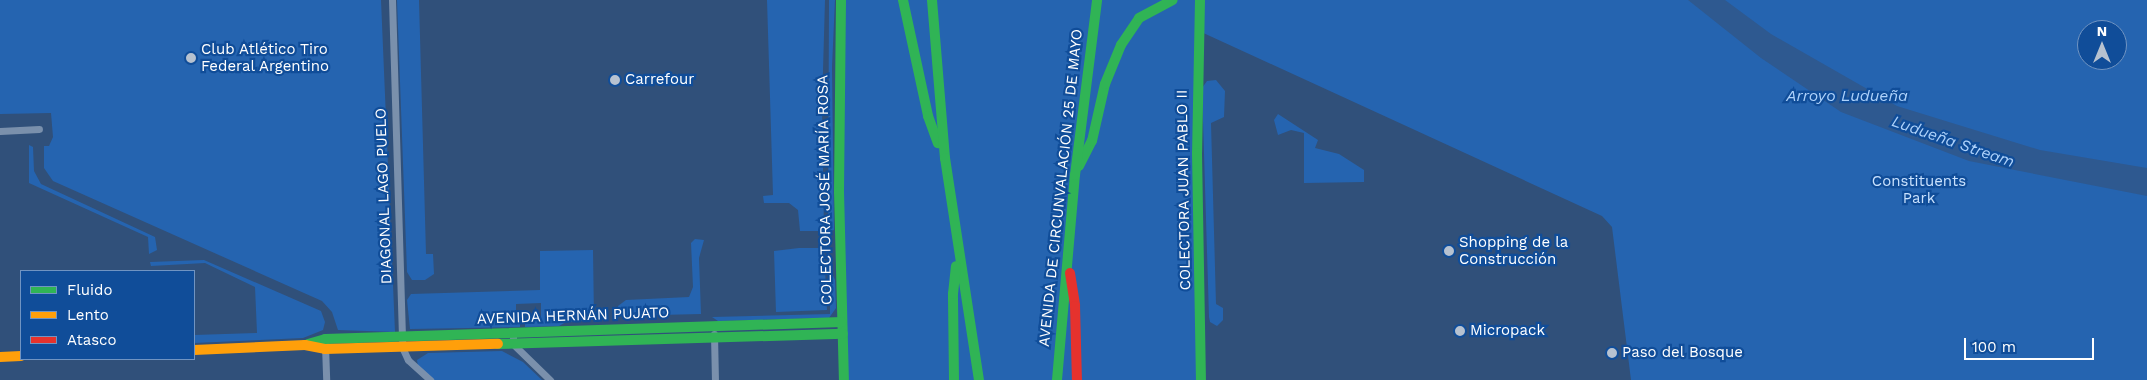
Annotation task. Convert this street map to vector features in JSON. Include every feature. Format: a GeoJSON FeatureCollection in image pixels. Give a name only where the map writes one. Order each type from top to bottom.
{"type":"FeatureCollection","features":[{"type":"Feature","properties":{"kind":"main road","name":"COLECTORA JOSÉ MARÍA ROSA"},"geometry":{"type":"LineString","coordinates":[[842,0],[838,152],[844,380]]}},
{"type":"Feature","properties":{"kind":"main road"},"geometry":{"type":"LineString","coordinates":[[903,0],[928,116],[945,158]]}},
{"type":"Feature","properties":{"kind":"main road"},"geometry":{"type":"LineString","coordinates":[[932,0],[945,158],[979,380]]}},
{"type":"Feature","properties":{"kind":"main road","name":"AVENIDA DE CIRCUNVALACIÓN 25 DE MAYO"},"geometry":{"type":"LineString","coordinates":[[1057,380],[1075,175],[1097,0]]}},
{"type":"Feature","properties":{"kind":"main road"},"geometry":{"type":"LineString","coordinates":[[1075,175],[1092,141],[1105,84],[1121,45],[1139,18],[1151,9],[1173,0]]}},
{"type":"Feature","properties":{"kind":"main road","name":"COLECTORA JUAN PABLO II"},"geometry":{"type":"LineString","coordinates":[[1200,0],[1197,153],[1201,380]]}},
{"type":"Feature","properties":{"kind":"main road"},"geometry":{"type":"LineString","coordinates":[[954,380],[953,294],[958,251]]}},
{"type":"Feature","properties":{"kind":"main road"},"geometry":{"type":"LineString","coordinates":[[1067,252],[1075,306],[1077,380]]}},
{"type":"Feature","properties":{"kind":"main road","name":"AVENIDA HERNÁN PUJATO"},"geometry":{"type":"LineString","coordinates":[[402,342],[513,333],[842,322]]}},
{"type":"Feature","properties":{"kind":"main road","name":"AVENIDA HERNÁN PUJATO"},"geometry":{"type":"LineString","coordinates":[[195,350],[402,342],[513,344],[843,334]]}},
{"type":"Feature","properties":{"kind":"main road"},"geometry":{"type":"LineString","coordinates":[[0,356],[20,356]]}},
{"type":"Feature","properties":{"kind":"street","name":"DIAGONAL LAGO PUELO"},"geometry":{"type":"LineString","coordinates":[[392,0],[402,342]]}},
{"type":"Feature","properties":{"kind":"street"},"geometry":{"type":"LineString","coordinates":[[0,131],[39,130]]}},
{"type":"Feature","properties":{"kind":"street"},"geometry":{"type":"LineString","coordinates":[[714,326],[715,380]]}},
{"type":"Feature","properties":{"kind":"street"},"geometry":{"type":"LineString","coordinates":[[513,333],[513,344],[550,380]]}},
{"type":"Feature","properties":{"kind":"street"},"geometry":{"type":"LineString","coordinates":[[402,342],[408,360],[430,380]]}},
{"type":"Feature","properties":{"kind":"street"},"geometry":{"type":"LineString","coordinates":[[325,344],[326,380]]}},
{"type":"Feature","properties":{"kind":"green space"},"geometry":{"type":"Polygon","coordinates":[[[0,0],[381,0],[395,332],[338,330],[332,312],[322,301],[53,181],[44,168],[44,146],[49,146],[53,137],[51,113],[0,114],[0,0]]]}},
{"type":"Feature","properties":{"kind":"green space"},"geometry":{"type":"Polygon","coordinates":[[[397,0],[419,0],[426,254],[433,254],[434,274],[425,280],[412,280],[407,272],[397,0]]]}},
{"type":"Feature","properties":{"kind":"green space"},"geometry":{"type":"Polygon","coordinates":[[[767,0],[825,0],[822,106],[824,231],[800,231],[798,210],[789,203],[764,203],[763,196],[773,195],[767,0]]]}},
{"type":"Feature","properties":{"kind":"green space"},"geometry":{"type":"Polygon","coordinates":[[[829,0],[835,0],[832,67],[834,230],[828,232],[829,0]]]}},
{"type":"Feature","properties":{"kind":"green space","name":"Constituents Park"},"geometry":{"type":"Polygon","coordinates":[[[841,0],[2147,0],[2147,380],[1631,380],[1612,227],[1602,216],[1199,31],[1201,380],[844,380],[841,0]]]}},
{"type":"Feature","properties":{"kind":"green space"},"geometry":{"type":"Polygon","coordinates":[[[1216,80],[1225,91],[1224,117],[1211,123],[1216,304],[1223,308],[1223,320],[1217,326],[1210,322],[1209,317],[1202,88],[1207,81],[1216,80]]]}},
{"type":"Feature","properties":{"kind":"green space"},"geometry":{"type":"Polygon","coordinates":[[[1278,114],[1318,140],[1315,148],[1339,154],[1364,170],[1364,182],[1304,183],[1304,133],[1291,130],[1278,135],[1274,120],[1278,114]]]}},
{"type":"Feature","properties":{"kind":"green space"},"geometry":{"type":"Polygon","coordinates":[[[29,145],[33,147],[34,171],[41,184],[155,237],[157,250],[149,254],[148,237],[29,183],[29,145]]]}},
{"type":"Feature","properties":{"kind":"green space"},"geometry":{"type":"Polygon","coordinates":[[[695,239],[704,240],[699,258],[701,314],[617,316],[618,306],[626,300],[689,297],[693,287],[691,243],[695,239]]]}},
{"type":"Feature","properties":{"kind":"green space"},"geometry":{"type":"Polygon","coordinates":[[[824,248],[827,310],[776,312],[774,251],[824,248]]]}},
{"type":"Feature","properties":{"kind":"green space"},"geometry":{"type":"Polygon","coordinates":[[[593,250],[594,318],[592,320],[566,322],[559,326],[525,327],[525,323],[520,323],[520,327],[410,329],[407,300],[411,294],[540,290],[540,251],[593,250]],[[541,303],[516,304],[516,320],[541,319],[541,303]]]}},
{"type":"Feature","properties":{"kind":"green space"},"geometry":{"type":"Polygon","coordinates":[[[204,260],[321,311],[325,322],[323,330],[303,338],[195,343],[195,335],[257,333],[255,287],[205,263],[151,266],[150,262],[204,260]]]}},
{"type":"Feature","properties":{"kind":"green space"},"geometry":{"type":"Polygon","coordinates":[[[830,269],[835,280],[836,308],[829,318],[718,321],[712,317],[830,314],[830,269]]]}},
{"type":"Feature","properties":{"kind":"green space"},"geometry":{"type":"Polygon","coordinates":[[[502,351],[523,362],[542,380],[434,380],[418,366],[417,360],[428,353],[502,351]]]}},
{"type":"Feature","properties":{"kind":"water","name":"Arroyo Ludueña"},"geometry":{"type":"Polygon","coordinates":[[[1688,0],[1725,0],[1771,34],[1897,106],[2040,150],[2147,168],[2147,196],[1969,161],[1841,112],[1761,58],[1688,0]]]}},
{"type":"Feature","properties":{"kind":"traffic: fast"},"geometry":{"type":"LineString","coordinates":[[841,0],[839,192],[844,380]]}},
{"type":"Feature","properties":{"kind":"traffic: fast"},"geometry":{"type":"LineString","coordinates":[[903,0],[928,116],[938,143]]}},
{"type":"Feature","properties":{"kind":"traffic: fast"},"geometry":{"type":"LineString","coordinates":[[932,0],[945,158],[979,380]]}},
{"type":"Feature","properties":{"kind":"traffic: fast"},"geometry":{"type":"LineString","coordinates":[[1057,380],[1075,175],[1097,0]]}},
{"type":"Feature","properties":{"kind":"traffic: fast"},"geometry":{"type":"LineString","coordinates":[[1079,166],[1092,141],[1105,84],[1121,45],[1139,18],[1173,0]]}},
{"type":"Feature","properties":{"kind":"traffic: fast"},"geometry":{"type":"LineString","coordinates":[[1200,0],[1197,153],[1201,380]]}},
{"type":"Feature","properties":{"kind":"traffic: fast"},"geometry":{"type":"LineString","coordinates":[[954,380],[953,294],[956,266]]}},
{"type":"Feature","properties":{"kind":"traffic: fast"},"geometry":{"type":"LineString","coordinates":[[308,344],[325,339],[842,322]]}},
{"type":"Feature","properties":{"kind":"traffic: fast"},"geometry":{"type":"LineString","coordinates":[[498,344],[843,334]]}},
{"type":"Feature","properties":{"kind":"traffic: slow"},"geometry":{"type":"LineString","coordinates":[[195,350],[305,345],[325,349],[498,344]]}},
{"type":"Feature","properties":{"kind":"traffic: slow"},"geometry":{"type":"LineString","coordinates":[[0,357],[20,356]]}},
{"type":"Feature","properties":{"kind":"traffic: jam"},"geometry":{"type":"LineString","coordinates":[[1070,273],[1075,306],[1077,380]]}},
{"type":"Feature","properties":{"kind":"place","name":"Club Atlético Tiro Federal Argentino"},"geometry":{"type":"Point","coordinates":[191,58]}},
{"type":"Feature","properties":{"kind":"place","name":"Carrefour"},"geometry":{"type":"Point","coordinates":[615,80]}},
{"type":"Feature","properties":{"kind":"place","name":"Shopping de la Construcción"},"geometry":{"type":"Point","coordinates":[1449,251]}},
{"type":"Feature","properties":{"kind":"place","name":"Micropack"},"geometry":{"type":"Point","coordinates":[1460,331]}},
{"type":"Feature","properties":{"kind":"place","name":"Paso del Bosque"},"geometry":{"type":"Point","coordinates":[1612,353]}},
{"type":"Feature","properties":{"kind":"water label","name":"Ludueña Stream"},"geometry":{"type":"Point","coordinates":[1953,142]}}]}
